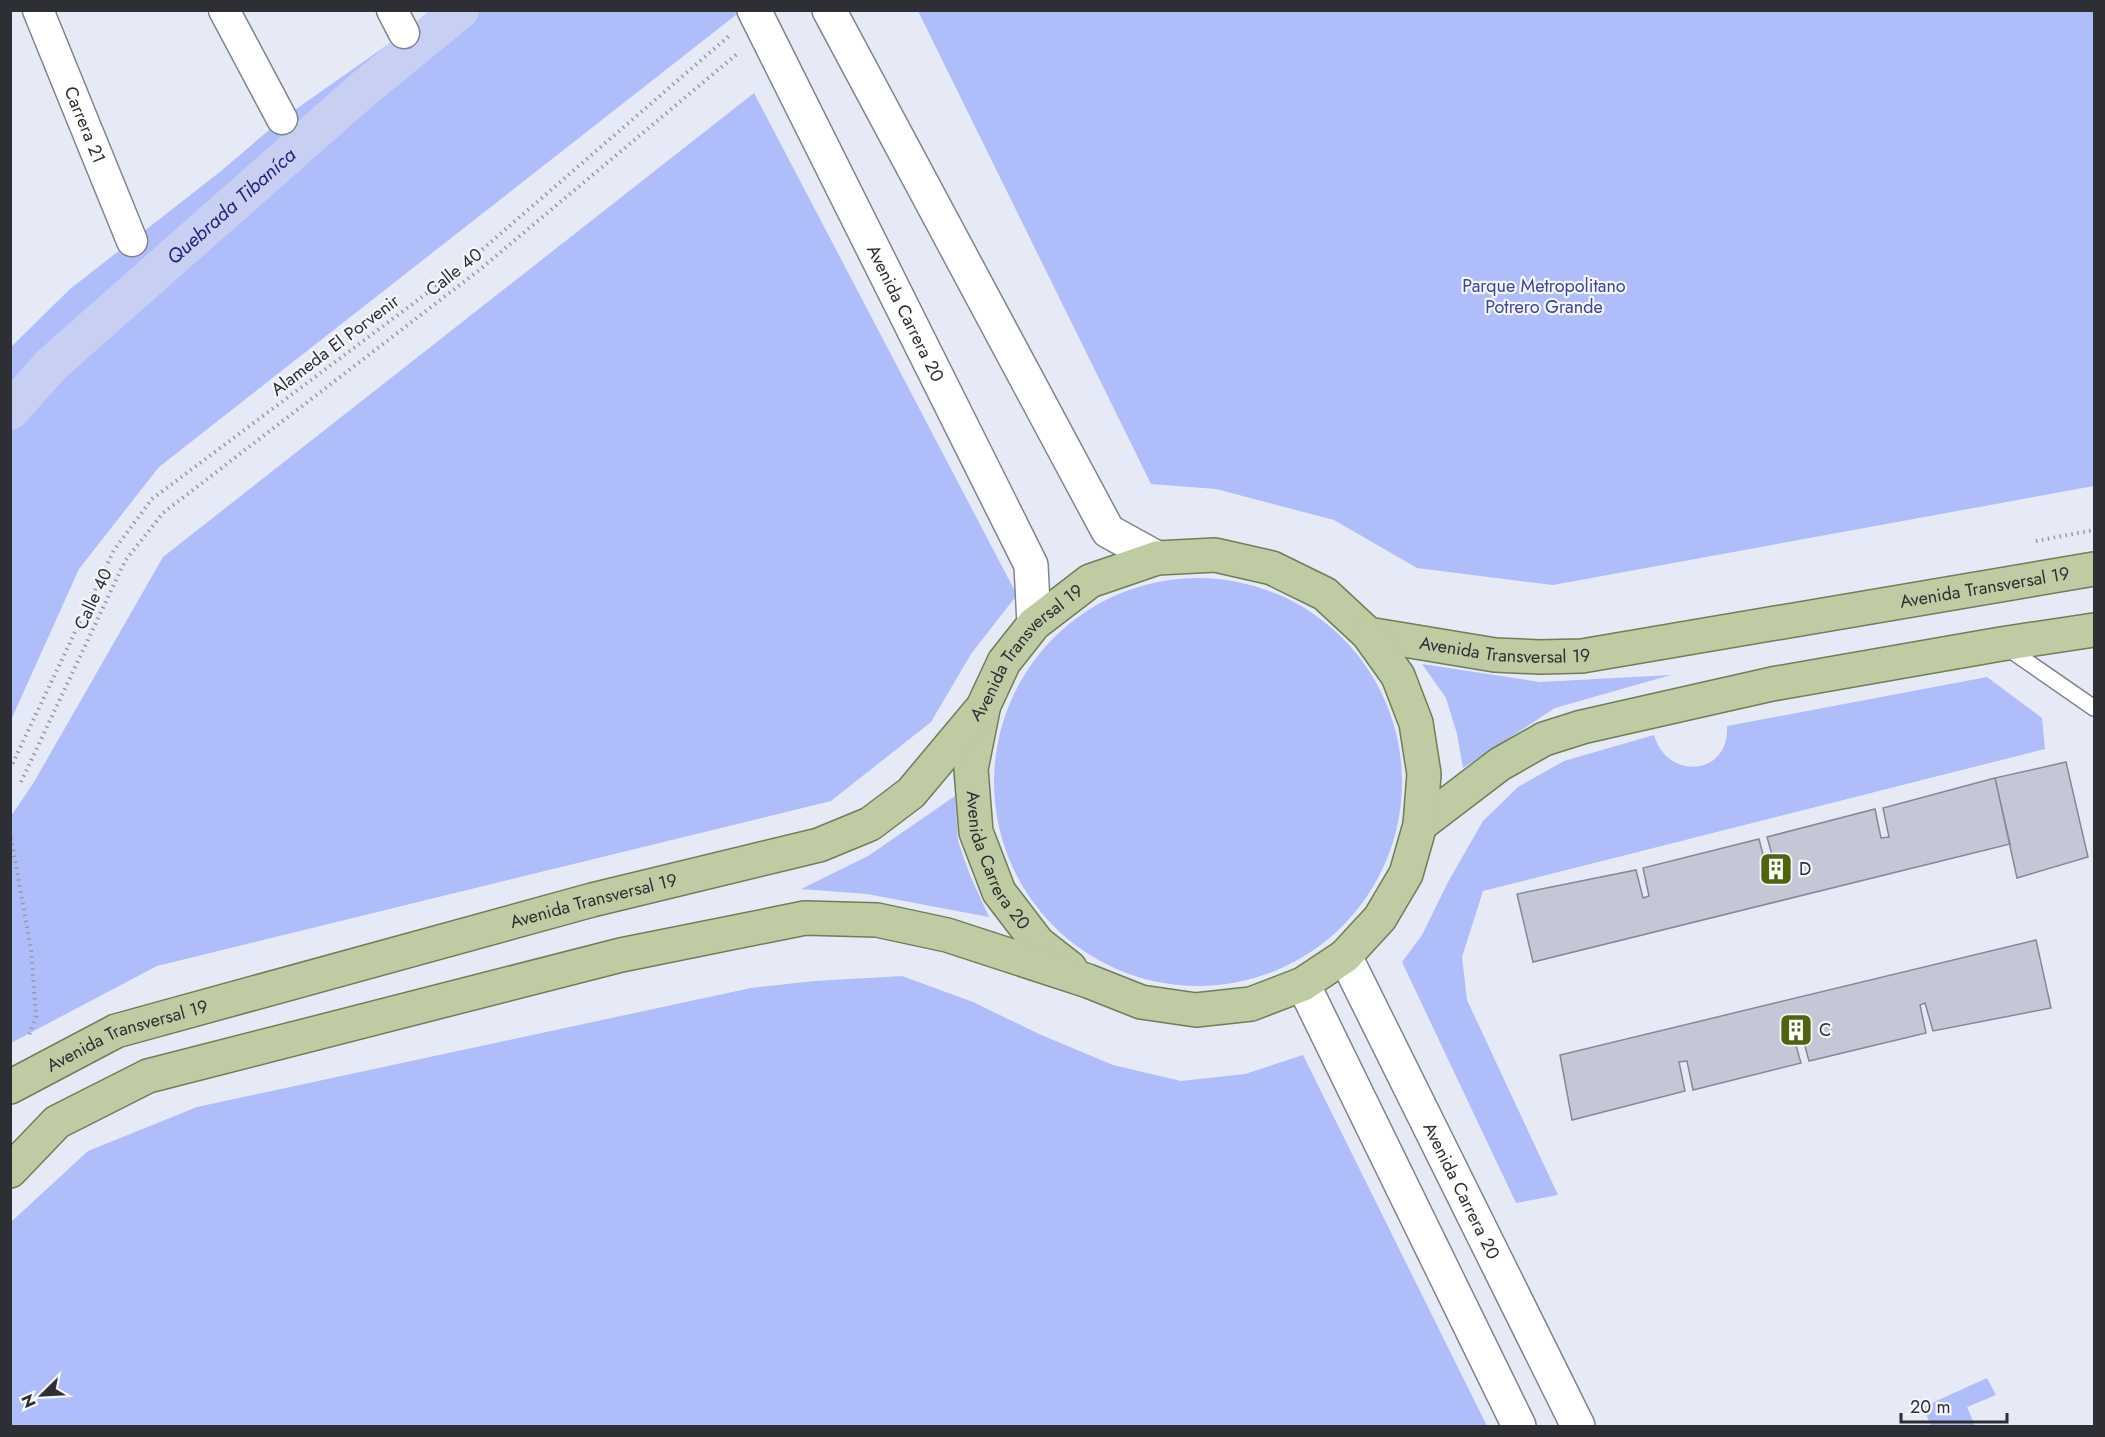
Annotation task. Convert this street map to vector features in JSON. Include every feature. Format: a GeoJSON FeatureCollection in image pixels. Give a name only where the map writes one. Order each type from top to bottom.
{"type":"FeatureCollection","features":[{"type":"Feature","properties":{"kind":"main road","name":"Avenida Transversal 19"},"geometry":{"type":"LineString","coordinates":[[10,1087],[116,1030],[592,900],[819,845],[870,824],[911,794],[983,707],[1004,662],[1034,624],[1090,581],[1157,558],[1215,555],[1272,568],[1325,594],[1368,633],[1495,655],[1540,657],[1582,656],[2094,569]]}},
{"type":"Feature","properties":{"kind":"main road"},"geometry":{"type":"LineString","coordinates":[[1420,825],[1500,764],[1544,739],[1582,727],[1772,684],[2094,630]]}},
{"type":"Feature","properties":{"kind":"main road"},"geometry":{"type":"LineString","coordinates":[[10,1171],[57,1122],[148,1076],[621,955],[805,918],[877,920],[947,935],[1088,981],[1141,1002],[1196,1010],[1251,1004],[1304,984],[1345,956],[1380,918],[1406,874],[1420,825],[1424,774],[1416,723],[1398,676],[1368,633]]}},
{"type":"Feature","properties":{"kind":"main road","name":"Avenida Carrera 20"},"geometry":{"type":"LineString","coordinates":[[983,707],[971,769],[976,832],[995,882],[999,892],[1038,943],[1088,981]]}},
{"type":"Feature","properties":{"kind":"street","name":"Carrera 21"},"geometry":{"type":"LineString","coordinates":[[38,10],[132,241]]}},
{"type":"Feature","properties":{"kind":"street"},"geometry":{"type":"LineString","coordinates":[[224,10],[282,118]]}},
{"type":"Feature","properties":{"kind":"street"},"geometry":{"type":"LineString","coordinates":[[829,10],[1108,531],[1157,558]]}},
{"type":"Feature","properties":{"kind":"street","name":"Avenida Carrera 20"},"geometry":{"type":"LineString","coordinates":[[759,20],[1031,565],[1034,624]]}},
{"type":"Feature","properties":{"kind":"street","name":"Avenida Carrera 20"},"geometry":{"type":"LineString","coordinates":[[1345,956],[1578,1426]]}},
{"type":"Feature","properties":{"kind":"street"},"geometry":{"type":"LineString","coordinates":[[1304,984],[1519,1426]]}},
{"type":"Feature","properties":{"kind":"lane"},"geometry":{"type":"LineString","coordinates":[[2001,644],[2094,708]]}},
{"type":"Feature","properties":{"kind":"path","name":"Alameda El Porvenir"},"geometry":{"type":"LineString","coordinates":[[10,769],[114,550],[152,499],[462,267],[715,46],[759,20]]}},
{"type":"Feature","properties":{"kind":"path","name":"Calle 40"},"geometry":{"type":"LineString","coordinates":[[21,782],[125,561],[163,513],[478,271],[747,46],[759,20]]}},
{"type":"Feature","properties":{"kind":"path"},"geometry":{"type":"LineString","coordinates":[[10,832],[31,950],[36,1016],[28,1038]]}},
{"type":"Feature","properties":{"kind":"green space"},"geometry":{"type":"Polygon","coordinates":[[[429,11],[741,11],[159,467],[79,569],[11,720],[11,347],[70,289],[221,171],[282,119],[404,33],[429,11]]]}},
{"type":"Feature","properties":{"kind":"green space","name":"Parque Metropolitano Potrero Grande"},"geometry":{"type":"Polygon","coordinates":[[[918,11],[2094,11],[2094,486],[1553,585],[1417,568],[1334,520],[1216,489],[1151,484],[918,11]]]}},
{"type":"Feature","properties":{"kind":"green space"},"geometry":{"type":"Polygon","coordinates":[[[754,93],[1017,595],[971,654],[931,722],[831,801],[157,966],[11,1043],[11,816],[34,782],[163,557],[754,93]]]}},
{"type":"Feature","properties":{"kind":"green space"},"geometry":{"type":"Polygon","coordinates":[[[1198,578],[1238,582],[1276,593],[1312,612],[1328,624],[1356,652],[1378,686],[1394,723],[1402,782],[1398,822],[1387,860],[1368,896],[1356,912],[1328,940],[1294,962],[1257,978],[1198,986],[1158,982],[1120,971],[1084,952],[1068,940],[1040,912],[1018,878],[1002,841],[994,782],[998,742],[1009,704],[1028,668],[1040,652],[1068,624],[1102,602],[1139,586],[1198,578]]]}},
{"type":"Feature","properties":{"kind":"green space"},"geometry":{"type":"Polygon","coordinates":[[[1422,664],[1540,682],[1671,675],[1555,708],[1463,768],[1457,734],[1446,698],[1422,664]]]}},
{"type":"Feature","properties":{"kind":"green space"},"geometry":{"type":"Polygon","coordinates":[[[1987,677],[2042,718],[2045,749],[1483,891],[1462,957],[1467,1000],[1558,1195],[1516,1203],[1402,962],[1422,935],[1448,882],[1483,821],[1518,787],[1564,761],[1654,735],[1661,750],[1671,760],[1684,766],[1696,766],[1709,763],[1719,755],[1725,743],[1727,726],[1987,677]]]}},
{"type":"Feature","properties":{"kind":"green space"},"geometry":{"type":"Polygon","coordinates":[[[955,796],[958,841],[989,917],[867,894],[801,889],[868,856],[955,796]]]}},
{"type":"Feature","properties":{"kind":"green space"},"geometry":{"type":"Polygon","coordinates":[[[902,976],[973,1002],[1039,1034],[1113,1065],[1181,1081],[1245,1074],[1303,1055],[1487,1426],[11,1426],[11,1222],[88,1151],[197,1107],[751,988],[814,981],[902,976]]]}},
{"type":"Feature","properties":{"kind":"green space"},"geometry":{"type":"Polygon","coordinates":[[[1987,1378],[1996,1395],[1967,1407],[1975,1426],[1931,1426],[1923,1407],[1987,1378]]]}},
{"type":"Feature","properties":{"kind":"building"},"geometry":{"type":"Polygon","coordinates":[[[2066,762],[2088,857],[2017,878],[1995,778],[2066,762]]]}},
{"type":"Feature","properties":{"kind":"building","name":"D"},"geometry":{"type":"Polygon","coordinates":[[[1995,778],[2010,844],[1533,962],[1517,894],[1636,870],[1643,898],[1649,896],[1643,868],[1759,839],[1766,866],[1775,865],[1767,837],[1875,809],[1881,838],[1889,837],[1883,808],[1995,778]]]}},
{"type":"Feature","properties":{"kind":"building","name":"C"},"geometry":{"type":"Polygon","coordinates":[[[2036,940],[2051,1008],[1933,1031],[1925,1003],[1920,1005],[1926,1033],[1809,1061],[1802,1035],[1793,1035],[1801,1063],[1693,1090],[1687,1061],[1679,1062],[1685,1091],[1572,1120],[1560,1055],[2036,940]]]}},
{"type":"Feature","properties":{"kind":"waterway","name":"Quebrada Tibaníca"},"geometry":{"type":"LineString","coordinates":[[10,411],[52,364],[361,91],[460,10]]}},
{"type":"Feature","properties":{"kind":"place","name":"D"},"geometry":{"type":"Point","coordinates":[1776,869]}},
{"type":"Feature","properties":{"kind":"place","name":"C"},"geometry":{"type":"Point","coordinates":[1796,1030]}}]}
